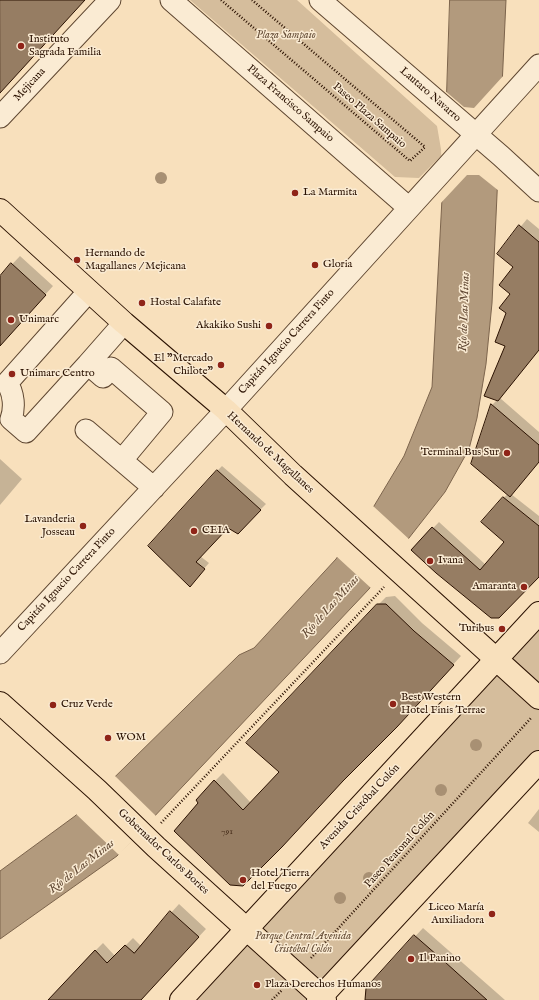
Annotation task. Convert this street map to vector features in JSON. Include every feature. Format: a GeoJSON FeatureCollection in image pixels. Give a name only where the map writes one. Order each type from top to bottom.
{"type":"FeatureCollection","features":[{"type":"Feature","properties":{"kind":"main road","name":"Hernando de Magallanes"},"geometry":{"type":"LineString","coordinates":[[0,210],[124,323],[226,410],[293,475],[497,660],[536,706]]}},
{"type":"Feature","properties":{"kind":"main road","name":"Avenida Cristóbal Colón"},"geometry":{"type":"LineString","coordinates":[[180,1000],[539,613]]}},
{"type":"Feature","properties":{"kind":"main road","name":"Gobernador Carlos Bories"},"geometry":{"type":"LineString","coordinates":[[0,703],[97,790],[152,843],[297,974],[322,999]]}},
{"type":"Feature","properties":{"kind":"main road"},"geometry":{"type":"LineString","coordinates":[[322,999],[539,762]]}},
{"type":"Feature","properties":{"kind":"street","name":"Mejicana"},"geometry":{"type":"LineString","coordinates":[[0,117],[110,0]]}},
{"type":"Feature","properties":{"kind":"street","name":"Plaza Francisco Sampaio"},"geometry":{"type":"LineString","coordinates":[[171,0],[409,208]]}},
{"type":"Feature","properties":{"kind":"street","name":"Lautaro Navarro"},"geometry":{"type":"LineString","coordinates":[[320,0],[438,103],[476,134],[539,191]]}},
{"type":"Feature","properties":{"kind":"street","name":"Capitán Ignacio Carrera Pinto"},"geometry":{"type":"LineString","coordinates":[[0,653],[226,410],[539,65]]}},
{"type":"Feature","properties":{"kind":"street"},"geometry":{"type":"LineString","coordinates":[[89,291],[7,383],[12,390],[14,412],[11,419],[26,432],[124,323]]}},
{"type":"Feature","properties":{"kind":"street"},"geometry":{"type":"LineString","coordinates":[[88,364],[103,377],[111,368],[162,412],[122,460]]}},
{"type":"Feature","properties":{"kind":"street"},"geometry":{"type":"LineString","coordinates":[[86,430],[154,488]]}},
{"type":"Feature","properties":{"kind":"path","name":"Paseo Plaza Sampaio"},"geometry":{"type":"LineString","coordinates":[[221,0],[410,162],[425,147],[252,0]]}},
{"type":"Feature","properties":{"kind":"path"},"geometry":{"type":"LineString","coordinates":[[152,843],[399,571]]}},
{"type":"Feature","properties":{"kind":"path","name":"Paseo Peatonal Colón"},"geometry":{"type":"LineString","coordinates":[[272,1000],[297,974],[536,706]]}},
{"type":"Feature","properties":{"kind":"green space","name":"Plaza Sampaio"},"geometry":{"type":"Polygon","coordinates":[[[190,0],[297,0],[437,126],[442,155],[419,178],[395,177],[190,0]]]}},
{"type":"Feature","properties":{"kind":"green space","name":"Parque Central Avenida Cristóbal Colón"},"geometry":{"type":"Polygon","coordinates":[[[539,624],[539,752],[310,1000],[192,1000],[539,624]]]}},
{"type":"Feature","properties":{"kind":"water","name":"Río de Las Minas"},"geometry":{"type":"Polygon","coordinates":[[[450,0],[506,0],[492,303],[486,364],[477,418],[469,449],[445,492],[369,589],[117,856],[0,939],[0,871],[75,816],[239,655],[254,648],[336,559],[374,506],[404,456],[432,387],[445,142],[450,0]]]}},
{"type":"Feature","properties":{"kind":"pier"},"geometry":{"type":"Polygon","coordinates":[[[504,75],[499,191],[479,175],[467,175],[439,205],[444,90],[464,107],[474,108],[504,75]]]}},
{"type":"Feature","properties":{"kind":"pier"},"geometry":{"type":"Polygon","coordinates":[[[372,505],[410,540],[372,589],[336,556],[372,505]]]}},
{"type":"Feature","properties":{"kind":"pier"},"geometry":{"type":"Polygon","coordinates":[[[114,775],[156,816],[119,855],[76,814],[114,775]]]}},
{"type":"Feature","properties":{"kind":"building","name":"Instituto Sagrada Familia"},"geometry":{"type":"Polygon","coordinates":[[[0,0],[85,0],[0,93],[0,0]]]}},
{"type":"Feature","properties":{"kind":"building"},"geometry":{"type":"Polygon","coordinates":[[[519,225],[539,242],[539,350],[498,401],[484,396],[505,346],[495,342],[506,313],[499,308],[510,294],[499,285],[513,267],[497,254],[519,225]]]}},
{"type":"Feature","properties":{"kind":"building","name":"Unimarc"},"geometry":{"type":"Polygon","coordinates":[[[11,263],[46,295],[0,346],[0,276],[11,263]]]}},
{"type":"Feature","properties":{"kind":"building","name":"Terminal Bus Sur"},"geometry":{"type":"Polygon","coordinates":[[[491,404],[539,445],[539,462],[510,497],[471,464],[491,404]]]}},
{"type":"Feature","properties":{"kind":"building","name":"CEIA"},"geometry":{"type":"Polygon","coordinates":[[[217,470],[261,510],[238,534],[228,528],[196,562],[205,569],[190,587],[148,546],[217,470]]]}},
{"type":"Feature","properties":{"kind":"building"},"geometry":{"type":"Polygon","coordinates":[[[503,497],[539,526],[539,577],[499,618],[491,618],[436,573],[411,550],[432,527],[480,570],[504,542],[481,522],[503,497]]]}},
{"type":"Feature","properties":{"kind":"building"},"geometry":{"type":"Polygon","coordinates":[[[377,604],[386,604],[414,631],[454,665],[397,727],[343,781],[282,847],[243,886],[230,885],[174,831],[198,803],[196,800],[214,780],[243,810],[279,772],[246,743],[377,604]]]}},
{"type":"Feature","properties":{"kind":"building"},"geometry":{"type":"Polygon","coordinates":[[[170,911],[199,937],[141,1000],[48,1000],[95,950],[107,963],[125,945],[134,953],[170,911]]]}},
{"type":"Feature","properties":{"kind":"building"},"geometry":{"type":"Polygon","coordinates":[[[414,935],[487,1000],[365,1000],[366,988],[414,935]]]}},
{"type":"Feature","properties":{"kind":"place","name":"Instituto Sagrada Familia"},"geometry":{"type":"Point","coordinates":[21,46]}},
{"type":"Feature","properties":{"kind":"place","name":"La Marmita"},"geometry":{"type":"Point","coordinates":[295,193]}},
{"type":"Feature","properties":{"kind":"place","name":"Hernando de Magallanes / Mejicana"},"geometry":{"type":"Point","coordinates":[77,260]}},
{"type":"Feature","properties":{"kind":"place","name":"Gloria"},"geometry":{"type":"Point","coordinates":[315,265]}},
{"type":"Feature","properties":{"kind":"place","name":"Hostal Calafate"},"geometry":{"type":"Point","coordinates":[142,303]}},
{"type":"Feature","properties":{"kind":"place","name":"Unimarc"},"geometry":{"type":"Point","coordinates":[11,320]}},
{"type":"Feature","properties":{"kind":"place","name":"Akakiko Sushi"},"geometry":{"type":"Point","coordinates":[269,326]}},
{"type":"Feature","properties":{"kind":"place","name":"El \"Mercado Chilote\""},"geometry":{"type":"Point","coordinates":[221,365]}},
{"type":"Feature","properties":{"kind":"place","name":"Unimarc Centro"},"geometry":{"type":"Point","coordinates":[12,374]}},
{"type":"Feature","properties":{"kind":"place","name":"Terminal Bus Sur"},"geometry":{"type":"Point","coordinates":[507,453]}},
{"type":"Feature","properties":{"kind":"place","name":"Lavanderia Josseau"},"geometry":{"type":"Point","coordinates":[83,526]}},
{"type":"Feature","properties":{"kind":"place","name":"CEIA"},"geometry":{"type":"Point","coordinates":[194,531]}},
{"type":"Feature","properties":{"kind":"place","name":"Ivana"},"geometry":{"type":"Point","coordinates":[430,561]}},
{"type":"Feature","properties":{"kind":"place","name":"Amaranta"},"geometry":{"type":"Point","coordinates":[524,587]}},
{"type":"Feature","properties":{"kind":"place","name":"Turibus"},"geometry":{"type":"Point","coordinates":[502,629]}},
{"type":"Feature","properties":{"kind":"place","name":"Best Western Hotel Finis Terrae"},"geometry":{"type":"Point","coordinates":[393,704]}},
{"type":"Feature","properties":{"kind":"place","name":"Cruz Verde"},"geometry":{"type":"Point","coordinates":[53,705]}},
{"type":"Feature","properties":{"kind":"place","name":"WOM"},"geometry":{"type":"Point","coordinates":[108,738]}},
{"type":"Feature","properties":{"kind":"place","name":"Hotel Tierra del Fuego"},"geometry":{"type":"Point","coordinates":[243,880]}},
{"type":"Feature","properties":{"kind":"place","name":"Liceo María Auxiliadora"},"geometry":{"type":"Point","coordinates":[492,914]}},
{"type":"Feature","properties":{"kind":"place","name":"Il Panino"},"geometry":{"type":"Point","coordinates":[411,959]}},
{"type":"Feature","properties":{"kind":"place","name":"Plaza Derechos Humanos"},"geometry":{"type":"Point","coordinates":[257,985]}}]}
